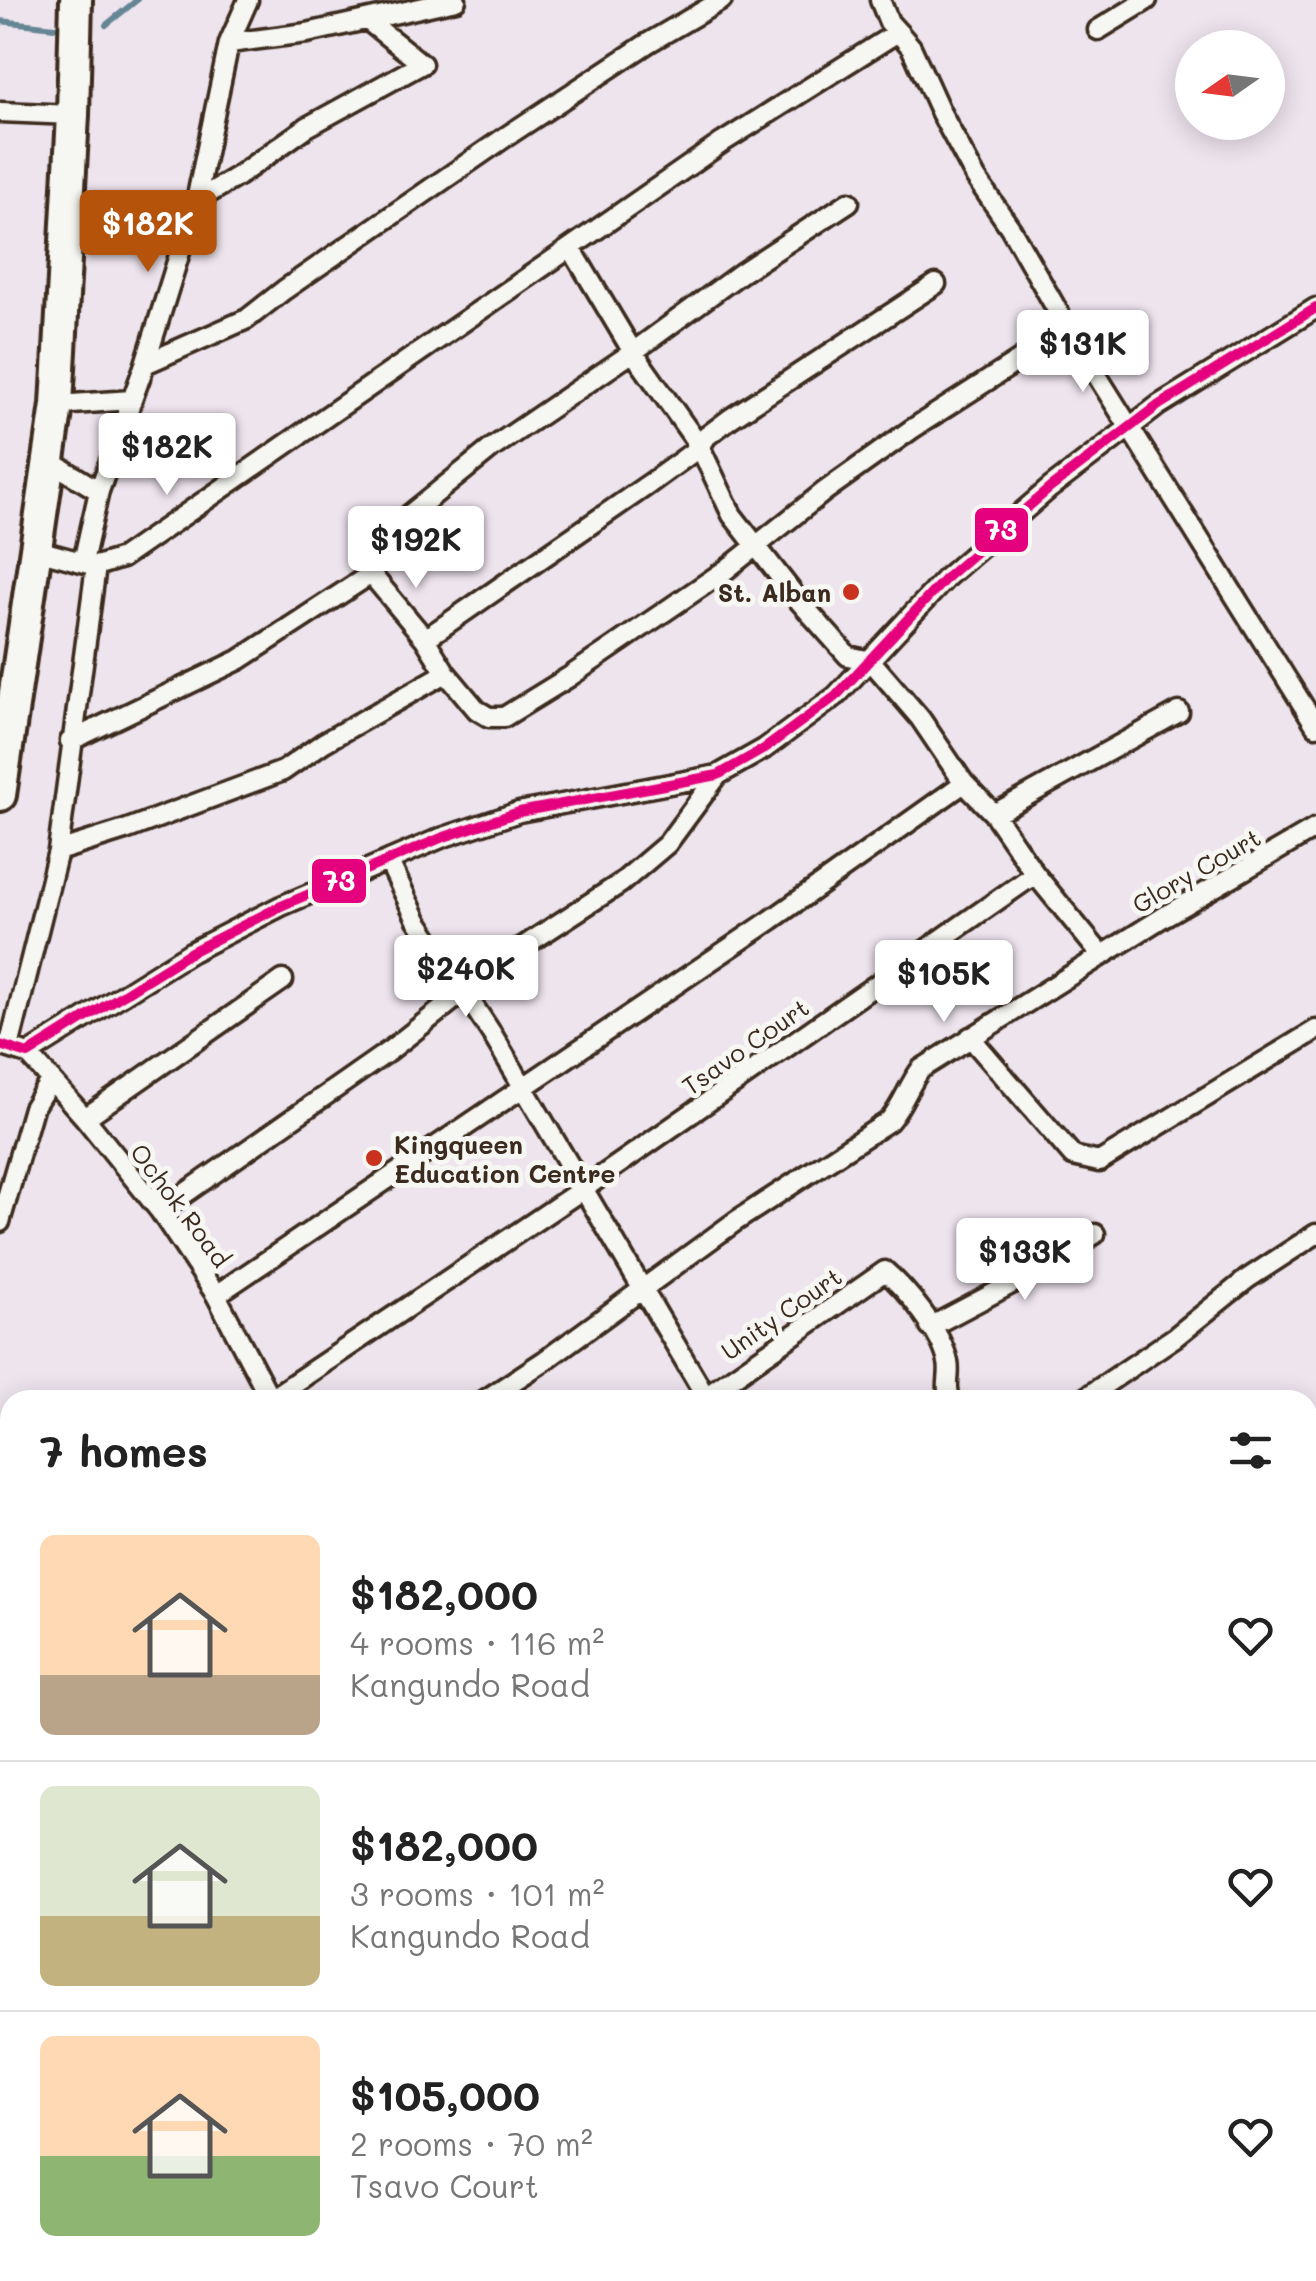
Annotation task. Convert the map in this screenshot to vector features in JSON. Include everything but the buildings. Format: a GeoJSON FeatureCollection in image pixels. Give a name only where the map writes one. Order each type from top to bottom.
{"type":"FeatureCollection","features":[{"type":"Feature","properties":{"kind":"highway"},"geometry":{"type":"LineString","coordinates":[[0,794],[8,699],[37,550],[56,405],[76,0]]}},
{"type":"Feature","properties":{"kind":"street"},"geometry":{"type":"LineString","coordinates":[[248,0],[229,43],[196,202],[145,364],[99,492],[58,852],[4,1046],[28,1054],[191,952],[281,906],[441,838],[520,812],[718,775],[800,726],[836,696],[972,554],[1050,488],[1159,405],[1316,308]]}},
{"type":"Feature","properties":{"kind":"street"},"geometry":{"type":"LineString","coordinates":[[229,43],[307,33],[456,0]]}},
{"type":"Feature","properties":{"kind":"street"},"geometry":{"type":"LineString","coordinates":[[145,364],[247,320],[284,290],[504,138],[648,43],[722,0]]}},
{"type":"Feature","properties":{"kind":"street"},"geometry":{"type":"LineString","coordinates":[[880,0],[889,22],[912,47],[976,178],[1316,726]]}},
{"type":"Feature","properties":{"kind":"street"},"geometry":{"type":"LineString","coordinates":[[1098,30],[1147,0]]}},
{"type":"Feature","properties":{"kind":"street"},"geometry":{"type":"LineString","coordinates":[[196,202],[307,126],[422,64],[367,20]]}},
{"type":"Feature","properties":{"kind":"street"},"geometry":{"type":"LineString","coordinates":[[37,550],[89,564],[122,558],[723,142],[898,32]]}},
{"type":"Feature","properties":{"kind":"street"},"geometry":{"type":"LineString","coordinates":[[0,112],[73,114]]}},
{"type":"Feature","properties":{"kind":"street"},"geometry":{"type":"LineString","coordinates":[[70,741],[239,660],[371,574],[382,558],[378,540],[492,448],[849,202]]}},
{"type":"Feature","properties":{"kind":"street"},"geometry":{"type":"LineString","coordinates":[[571,248],[633,352],[700,446],[732,515],[755,546],[848,656],[870,661],[920,718],[964,783],[994,814],[1034,874],[1102,956]]}},
{"type":"Feature","properties":{"kind":"street"},"geometry":{"type":"LineString","coordinates":[[425,639],[563,546],[700,446],[706,436],[730,418],[936,284]]}},
{"type":"Feature","properties":{"kind":"street"},"geometry":{"type":"LineString","coordinates":[[371,574],[477,710],[489,716],[504,716],[568,677],[755,546],[912,429],[1068,329]]}},
{"type":"Feature","properties":{"kind":"street"},"geometry":{"type":"LineString","coordinates":[[56,405],[132,400]]}},
{"type":"Feature","properties":{"kind":"street"},"geometry":{"type":"LineString","coordinates":[[48,460],[99,492]]}},
{"type":"Feature","properties":{"kind":"street"},"geometry":{"type":"LineString","coordinates":[[58,852],[283,770],[322,743],[446,673]]}},
{"type":"Feature","properties":{"kind":"street"},"geometry":{"type":"LineString","coordinates":[[994,814],[1179,712]]}},
{"type":"Feature","properties":{"kind":"street"},"geometry":{"type":"LineString","coordinates":[[160,1211],[389,1051],[463,991],[648,861],[667,844],[718,775]]}},
{"type":"Feature","properties":{"kind":"street"},"geometry":{"type":"LineString","coordinates":[[216,1295],[771,920],[964,783]]}},
{"type":"Feature","properties":{"kind":"street","name":"Glory Court"},"geometry":{"type":"LineString","coordinates":[[500,1390],[736,1221],[889,1122],[920,1069],[1316,828]]}},
{"type":"Feature","properties":{"kind":"street"},"geometry":{"type":"LineString","coordinates":[[389,862],[416,920],[522,1087],[700,1390]]}},
{"type":"Feature","properties":{"kind":"street","name":"Tsavo Court"},"geometry":{"type":"LineString","coordinates":[[285,1390],[583,1190],[1034,874]]}},
{"type":"Feature","properties":{"kind":"street"},"geometry":{"type":"LineString","coordinates":[[85,1118],[283,980]]}},
{"type":"Feature","properties":{"kind":"street"},"geometry":{"type":"LineString","coordinates":[[970,1037],[1073,1156],[1100,1162],[1316,1030]]}},
{"type":"Feature","properties":{"kind":"street","name":"Ochok Road"},"geometry":{"type":"LineString","coordinates":[[28,1054],[160,1211],[216,1295],[265,1390]]}},
{"type":"Feature","properties":{"kind":"street"},"geometry":{"type":"LineString","coordinates":[[0,1222],[33,1108],[51,1079]]}},
{"type":"Feature","properties":{"kind":"street"},"geometry":{"type":"LineString","coordinates":[[945,1390],[950,1368],[943,1343],[930,1327],[1095,1234]]}},
{"type":"Feature","properties":{"kind":"street"},"geometry":{"type":"LineString","coordinates":[[1097,1390],[1175,1337],[1247,1279],[1316,1234]]}},
{"type":"Feature","properties":{"kind":"street","name":"Unity Court"},"geometry":{"type":"LineString","coordinates":[[718,1390],[885,1270],[908,1291],[930,1327]]}},
{"type":"Feature","properties":{"kind":"waterway"},"geometry":{"type":"LineString","coordinates":[[106,25],[137,0]]}},
{"type":"Feature","properties":{"kind":"waterway"},"geometry":{"type":"LineString","coordinates":[[0,21],[64,28]]}},
{"type":"Feature","properties":{"kind":"transit line","name":"73"},"geometry":{"type":"LineString","coordinates":[[0,1045],[28,1054],[191,952],[281,906],[441,838],[519,812],[718,775],[764,749],[836,696],[948,576],[1050,488],[1159,405],[1316,308]]}},
{"type":"Feature","properties":{"kind":"place","name":"St. Alban"},"geometry":{"type":"Point","coordinates":[851,592]}},
{"type":"Feature","properties":{"kind":"place","name":"Kingqueen Education Centre"},"geometry":{"type":"Point","coordinates":[374,1158]}}]}
